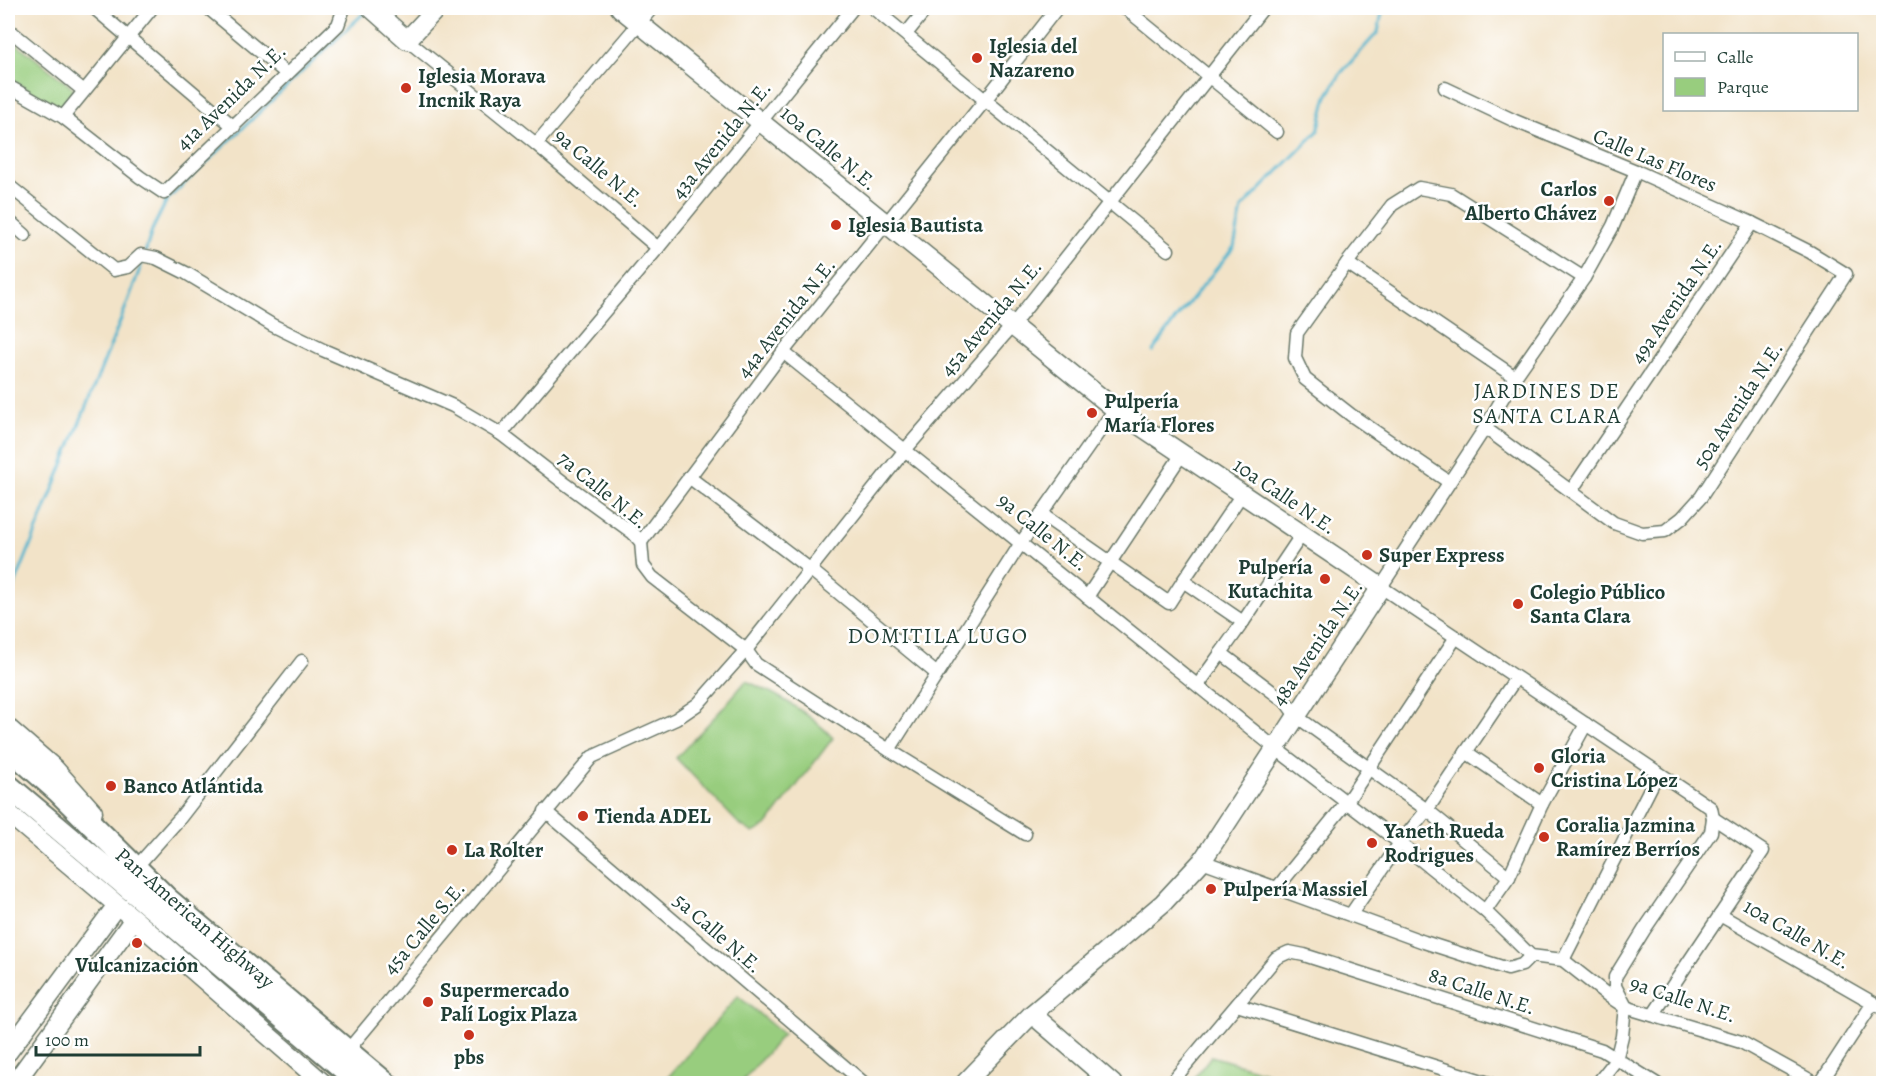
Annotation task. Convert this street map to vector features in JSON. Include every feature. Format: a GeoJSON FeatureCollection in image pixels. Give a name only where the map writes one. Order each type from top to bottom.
{"type":"FeatureCollection","features":[{"type":"Feature","properties":{"kind":"highway","name":"Pan-American Highway"},"geometry":{"type":"LineString","coordinates":[[8,747],[58,791],[168,900],[343,1056],[363,1083]]}},
{"type":"Feature","properties":{"kind":"highway","name":"Pan-American Highway"},"geometry":{"type":"LineString","coordinates":[[8,786],[343,1056],[386,1083]]}},
{"type":"Feature","properties":{"kind":"street"},"geometry":{"type":"LineString","coordinates":[[94,8],[234,127]]}},
{"type":"Feature","properties":{"kind":"street"},"geometry":{"type":"LineString","coordinates":[[8,86],[63,117],[152,8]]}},
{"type":"Feature","properties":{"kind":"street"},"geometry":{"type":"LineString","coordinates":[[208,8],[287,74]]}},
{"type":"Feature","properties":{"kind":"street","name":"41a Avenida N.E."},"geometry":{"type":"LineString","coordinates":[[63,117],[161,193],[164,193],[338,25],[344,8]]}},
{"type":"Feature","properties":{"kind":"street"},"geometry":{"type":"LineString","coordinates":[[407,40],[437,8]]}},
{"type":"Feature","properties":{"kind":"street","name":"10a Calle N.E."},"geometry":{"type":"LineString","coordinates":[[620,8],[1115,409],[1711,808],[1713,818],[1763,851],[1720,915],[1878,1006]]}},
{"type":"Feature","properties":{"kind":"street"},"geometry":{"type":"LineString","coordinates":[[536,144],[652,8]]}},
{"type":"Feature","properties":{"kind":"street","name":"43a Avenida N.E."},"geometry":{"type":"LineString","coordinates":[[501,434],[658,248],[854,8]]}},
{"type":"Feature","properties":{"kind":"street"},"geometry":{"type":"LineString","coordinates":[[873,8],[1168,250]]}},
{"type":"Feature","properties":{"kind":"street"},"geometry":{"type":"LineString","coordinates":[[906,34],[927,8]]}},
{"type":"Feature","properties":{"kind":"street","name":"44a Avenida N.E."},"geometry":{"type":"LineString","coordinates":[[641,542],[783,352],[1056,8]]}},
{"type":"Feature","properties":{"kind":"street"},"geometry":{"type":"LineString","coordinates":[[1125,8],[1277,132]]}},
{"type":"Feature","properties":{"kind":"street","name":"45a Avenida N.E."},"geometry":{"type":"LineString","coordinates":[[746,650],[905,450],[1012,326],[1263,8]]}},
{"type":"Feature","properties":{"kind":"street","name":"9a Calle N.E."},"geometry":{"type":"LineString","coordinates":[[372,9],[658,248]]}},
{"type":"Feature","properties":{"kind":"street"},"geometry":{"type":"LineString","coordinates":[[8,29],[84,91]]}},
{"type":"Feature","properties":{"kind":"street","name":"Calle Las Flores"},"geometry":{"type":"LineString","coordinates":[[1445,88],[1515,121],[1636,171],[1752,224],[1810,252],[1846,274]]}},
{"type":"Feature","properties":{"kind":"street","name":"48a Avenida N.E."},"geometry":{"type":"LineString","coordinates":[[964,1083],[1032,1014],[1163,903],[1202,861],[1485,428],[1515,377],[1584,278],[1613,226],[1636,171]]}},
{"type":"Feature","properties":{"kind":"street","name":"7a Calle N.E."},"geometry":{"type":"LineString","coordinates":[[8,185],[114,270],[128,267],[144,256],[156,258],[186,273],[272,325],[323,350],[453,406],[501,434],[633,533],[641,542],[643,565],[652,577],[746,650],[756,664],[1025,834]]}},
{"type":"Feature","properties":{"kind":"street"},"geometry":{"type":"LineString","coordinates":[[1449,482],[1351,415],[1305,379],[1295,358],[1297,333],[1392,205],[1419,188],[1451,194],[1584,278]]}},
{"type":"Feature","properties":{"kind":"street"},"geometry":{"type":"LineString","coordinates":[[8,220],[26,236]]}},
{"type":"Feature","properties":{"kind":"street","name":"49a Avenida N.E."},"geometry":{"type":"LineString","coordinates":[[1571,491],[1752,224]]}},
{"type":"Feature","properties":{"kind":"street"},"geometry":{"type":"LineString","coordinates":[[1347,263],[1515,377]]}},
{"type":"Feature","properties":{"kind":"street","name":"50a Avenida N.E."},"geometry":{"type":"LineString","coordinates":[[1571,491],[1614,523],[1642,533],[1665,531],[1682,518],[1701,497],[1846,274]]}},
{"type":"Feature","properties":{"kind":"street","name":"9a Calle N.E."},"geometry":{"type":"LineString","coordinates":[[783,352],[1275,748]]}},
{"type":"Feature","properties":{"kind":"street"},"geometry":{"type":"LineString","coordinates":[[889,750],[1021,543],[1115,409]]}},
{"type":"Feature","properties":{"kind":"street"},"geometry":{"type":"LineString","coordinates":[[1485,428],[1571,491]]}},
{"type":"Feature","properties":{"kind":"street"},"geometry":{"type":"LineString","coordinates":[[1087,597],[1182,454]]}},
{"type":"Feature","properties":{"kind":"street"},"geometry":{"type":"LineString","coordinates":[[689,477],[811,570],[937,674]]}},
{"type":"Feature","properties":{"kind":"street"},"geometry":{"type":"LineString","coordinates":[[1041,514],[1169,603],[1242,494]]}},
{"type":"Feature","properties":{"kind":"street"},"geometry":{"type":"LineString","coordinates":[[1198,685],[1302,534]]}},
{"type":"Feature","properties":{"kind":"street"},"geometry":{"type":"LineString","coordinates":[[1183,581],[1243,622]]}},
{"type":"Feature","properties":{"kind":"street"},"geometry":{"type":"LineString","coordinates":[[1277,888],[1346,802],[1456,637]]}},
{"type":"Feature","properties":{"kind":"street","name":"45a Calle S.E."},"geometry":{"type":"LineString","coordinates":[[322,1083],[592,757],[676,719],[691,709],[746,650]]}},
{"type":"Feature","properties":{"kind":"street"},"geometry":{"type":"LineString","coordinates":[[1221,653],[1286,702],[1296,716],[1426,810],[1509,878]]}},
{"type":"Feature","properties":{"kind":"street"},"geometry":{"type":"LineString","coordinates":[[138,865],[180,819],[302,661]]}},
{"type":"Feature","properties":{"kind":"street"},"geometry":{"type":"LineString","coordinates":[[1351,914],[1426,810],[1516,678]]}},
{"type":"Feature","properties":{"kind":"street"},"geometry":{"type":"LineString","coordinates":[[1485,911],[1509,878],[1542,804],[1586,724]]}},
{"type":"Feature","properties":{"kind":"street"},"geometry":{"type":"LineString","coordinates":[[8,728],[61,776],[168,900]]}},
{"type":"Feature","properties":{"kind":"street"},"geometry":{"type":"LineString","coordinates":[[1275,748],[1485,911],[1531,956],[1563,960],[1658,773]]}},
{"type":"Feature","properties":{"kind":"street"},"geometry":{"type":"LineString","coordinates":[[1466,752],[1542,804]]}},
{"type":"Feature","properties":{"kind":"street","name":"5a Calle N.E."},"geometry":{"type":"LineString","coordinates":[[545,812],[865,1083]]}},
{"type":"Feature","properties":{"kind":"street"},"geometry":{"type":"LineString","coordinates":[[8,813],[322,1083]]}},
{"type":"Feature","properties":{"kind":"street"},"geometry":{"type":"LineString","coordinates":[[1597,1083],[1616,1059],[1622,1036],[1625,1006],[1615,986],[1615,977],[1711,832],[1713,818]]}},
{"type":"Feature","properties":{"kind":"street"},"geometry":{"type":"LineString","coordinates":[[1202,861],[1424,942],[1508,969],[1522,965],[1531,956]]}},
{"type":"Feature","properties":{"kind":"street"},"geometry":{"type":"LineString","coordinates":[[8,1052],[117,905]]}},
{"type":"Feature","properties":{"kind":"street"},"geometry":{"type":"LineString","coordinates":[[1653,1015],[1720,915]]}},
{"type":"Feature","properties":{"kind":"street"},"geometry":{"type":"LineString","coordinates":[[14,1083],[134,919]]}},
{"type":"Feature","properties":{"kind":"street","name":"8a Calle N.E."},"geometry":{"type":"LineString","coordinates":[[1237,1005],[1276,958],[1289,952],[1602,1050],[1657,1083]]}},
{"type":"Feature","properties":{"kind":"street","name":"9a Calle N.E."},"geometry":{"type":"LineString","coordinates":[[1563,960],[1625,1006],[1741,1042],[1818,1083]]}},
{"type":"Feature","properties":{"kind":"street"},"geometry":{"type":"LineString","coordinates":[[1170,1083],[1237,1005],[1492,1083]]}},
{"type":"Feature","properties":{"kind":"street"},"geometry":{"type":"LineString","coordinates":[[1818,1083],[1878,1006]]}},
{"type":"Feature","properties":{"kind":"street"},"geometry":{"type":"LineString","coordinates":[[1032,1014],[1113,1083]]}},
{"type":"Feature","properties":{"kind":"green space"},"geometry":{"type":"Polygon","coordinates":[[[8,37],[74,89],[60,109],[8,78],[8,37]]]}},
{"type":"Feature","properties":{"kind":"green space"},"geometry":{"type":"Polygon","coordinates":[[[746,681],[792,705],[833,738],[766,826],[753,833],[738,823],[676,758],[746,681]]]}},
{"type":"Feature","properties":{"kind":"green space"},"geometry":{"type":"Polygon","coordinates":[[[738,996],[783,1034],[741,1083],[663,1083],[738,996]]]}},
{"type":"Feature","properties":{"kind":"green space"},"geometry":{"type":"Polygon","coordinates":[[[1211,1056],[1302,1083],[1202,1083],[1195,1077],[1211,1056]]]}},
{"type":"Feature","properties":{"kind":"waterway"},"geometry":{"type":"LineString","coordinates":[[1153,351],[1234,247],[1242,208],[1318,131],[1327,96],[1341,73],[1378,32],[1383,8]]}},
{"type":"Feature","properties":{"kind":"waterway"},"geometry":{"type":"LineString","coordinates":[[145,253],[152,230],[167,200],[366,11]]}},
{"type":"Feature","properties":{"kind":"waterway"},"geometry":{"type":"LineString","coordinates":[[8,602],[143,260]]}},
{"type":"Feature","properties":{"kind":"place","name":"Iglesia del Nazareno"},"geometry":{"type":"Point","coordinates":[977,58]}},
{"type":"Feature","properties":{"kind":"place","name":"Iglesia Morava Incnik Raya"},"geometry":{"type":"Point","coordinates":[406,88]}},
{"type":"Feature","properties":{"kind":"place","name":"Carlos Alberto Chávez"},"geometry":{"type":"Point","coordinates":[1609,201]}},
{"type":"Feature","properties":{"kind":"place","name":"Iglesia Bautista"},"geometry":{"type":"Point","coordinates":[836,225]}},
{"type":"Feature","properties":{"kind":"place","name":"Pulpería María Flores"},"geometry":{"type":"Point","coordinates":[1092,413]}},
{"type":"Feature","properties":{"kind":"place","name":"Super Express"},"geometry":{"type":"Point","coordinates":[1367,555]}},
{"type":"Feature","properties":{"kind":"place","name":"Pulpería Kutachita"},"geometry":{"type":"Point","coordinates":[1325,579]}},
{"type":"Feature","properties":{"kind":"place","name":"Colegio Público Santa Clara"},"geometry":{"type":"Point","coordinates":[1518,604]}},
{"type":"Feature","properties":{"kind":"place","name":"Gloria Cristina López"},"geometry":{"type":"Point","coordinates":[1539,768]}},
{"type":"Feature","properties":{"kind":"place","name":"Banco Atlántida"},"geometry":{"type":"Point","coordinates":[111,786]}},
{"type":"Feature","properties":{"kind":"place","name":"Tienda ADEL"},"geometry":{"type":"Point","coordinates":[583,816]}},
{"type":"Feature","properties":{"kind":"place","name":"Coralia Jazmina Ramírez Berríos"},"geometry":{"type":"Point","coordinates":[1544,837]}},
{"type":"Feature","properties":{"kind":"place","name":"Yaneth Rueda Rodrigues"},"geometry":{"type":"Point","coordinates":[1372,843]}},
{"type":"Feature","properties":{"kind":"place","name":"La Rolter"},"geometry":{"type":"Point","coordinates":[452,850]}},
{"type":"Feature","properties":{"kind":"place","name":"Pulpería Massiel"},"geometry":{"type":"Point","coordinates":[1211,889]}},
{"type":"Feature","properties":{"kind":"place","name":"Vulcanización"},"geometry":{"type":"Point","coordinates":[137,943]}},
{"type":"Feature","properties":{"kind":"place","name":"Supermercado Palí Logix Plaza"},"geometry":{"type":"Point","coordinates":[428,1002]}},
{"type":"Feature","properties":{"kind":"place","name":"pbs"},"geometry":{"type":"Point","coordinates":[469,1035]}},
{"type":"Feature","properties":{"kind":"district","name":"JARDINES DE SANTA CLARA"},"geometry":{"type":"Point","coordinates":[1547,402]}},
{"type":"Feature","properties":{"kind":"district","name":"DOMITILA LUGO"},"geometry":{"type":"Point","coordinates":[938,635]}}]}
